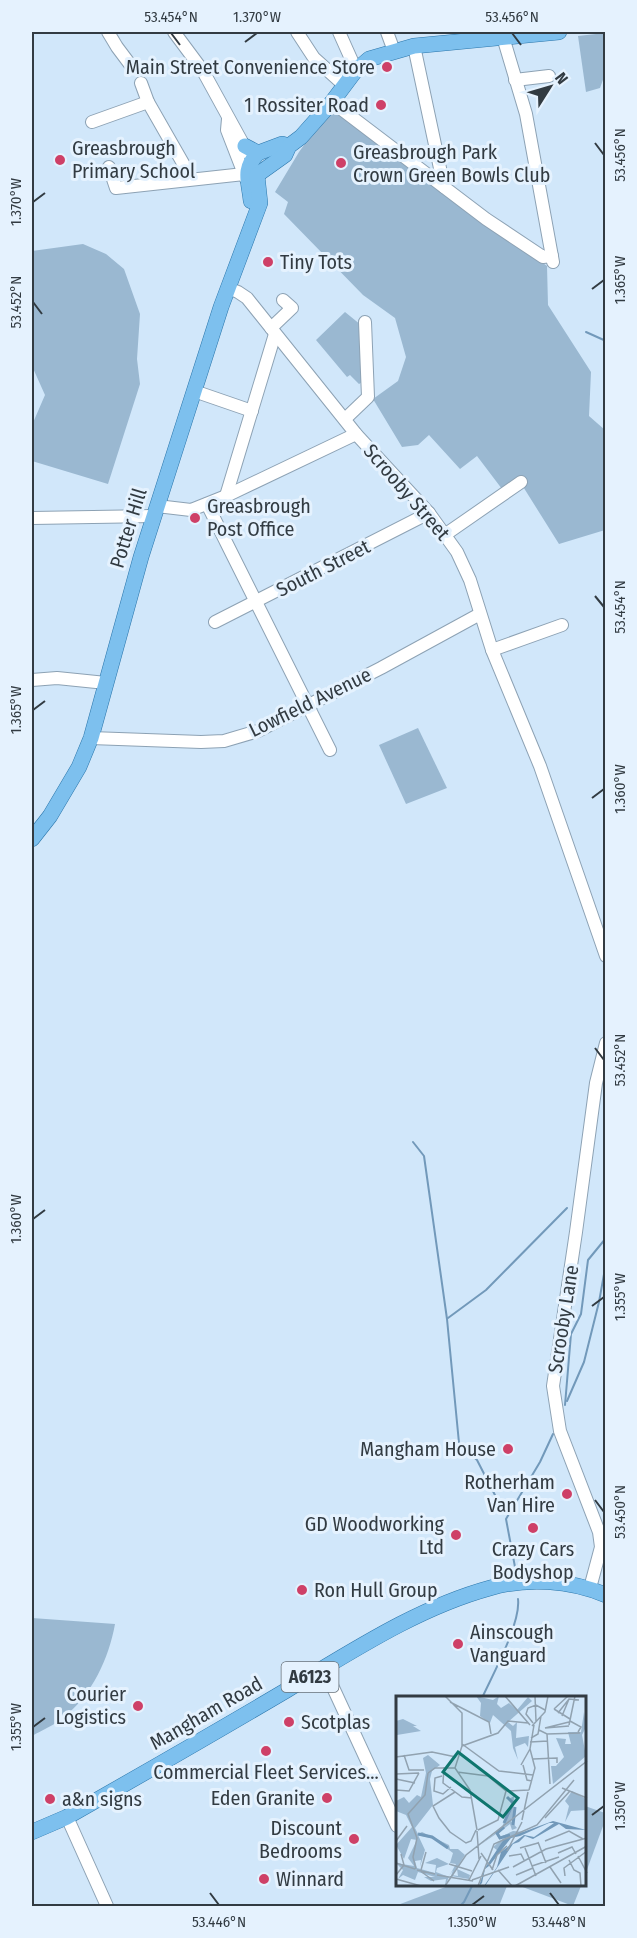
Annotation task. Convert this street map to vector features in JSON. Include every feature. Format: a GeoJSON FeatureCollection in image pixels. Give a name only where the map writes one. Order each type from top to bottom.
{"type":"FeatureCollection","features":[{"type":"Feature","properties":{"kind":"main road"},"geometry":{"type":"LineString","coordinates":[[249,165],[285,155],[289,146],[301,137],[356,70],[369,59],[414,46],[559,32]]}},
{"type":"Feature","properties":{"kind":"main road"},"geometry":{"type":"LineString","coordinates":[[249,165],[282,144],[289,146]]}},
{"type":"Feature","properties":{"kind":"main road","name":"Potter Hill"},"geometry":{"type":"LineString","coordinates":[[32,839],[50,816],[79,767],[91,738],[156,511],[228,288],[260,203],[249,165]]}},
{"type":"Feature","properties":{"kind":"main road","name":"Mangham Road"},"geometry":{"type":"LineString","coordinates":[[32,1832],[67,1817],[425,1612],[490,1588],[520,1582],[544,1582],[590,1588],[606,1595]]}},
{"type":"Feature","properties":{"kind":"street"},"geometry":{"type":"LineString","coordinates":[[108,32],[132,67]]}},
{"type":"Feature","properties":{"kind":"street"},"geometry":{"type":"LineString","coordinates":[[174,32],[203,72],[228,118],[249,165]]}},
{"type":"Feature","properties":{"kind":"street"},"geometry":{"type":"LineString","coordinates":[[297,32],[314,58],[344,85]]}},
{"type":"Feature","properties":{"kind":"street"},"geometry":{"type":"LineString","coordinates":[[339,32],[356,70]]}},
{"type":"Feature","properties":{"kind":"street"},"geometry":{"type":"LineString","coordinates":[[387,32],[394,51]]}},
{"type":"Feature","properties":{"kind":"street"},"geometry":{"type":"LineString","coordinates":[[332,102],[486,219],[543,257],[552,259],[526,114],[499,36]]}},
{"type":"Feature","properties":{"kind":"street"},"geometry":{"type":"LineString","coordinates":[[414,46],[444,187]]}},
{"type":"Feature","properties":{"kind":"street"},"geometry":{"type":"LineString","coordinates":[[515,80],[549,76]]}},
{"type":"Feature","properties":{"kind":"street"},"geometry":{"type":"LineString","coordinates":[[141,83],[148,102],[192,179]]}},
{"type":"Feature","properties":{"kind":"street"},"geometry":{"type":"LineString","coordinates":[[92,122],[148,102]]}},
{"type":"Feature","properties":{"kind":"street"},"geometry":{"type":"LineString","coordinates":[[228,118],[227,130],[249,165]]}},
{"type":"Feature","properties":{"kind":"street"},"geometry":{"type":"LineString","coordinates":[[109,167],[116,188],[145,187],[192,179],[249,165]]}},
{"type":"Feature","properties":{"kind":"street","name":"Scrooby Street"},"geometry":{"type":"LineString","coordinates":[[228,288],[247,298],[356,434],[429,513],[446,534],[465,567],[492,650],[540,766],[606,956]]}},
{"type":"Feature","properties":{"kind":"street"},"geometry":{"type":"LineString","coordinates":[[226,496],[273,331],[292,308],[283,300]]}},
{"type":"Feature","properties":{"kind":"street"},"geometry":{"type":"LineString","coordinates":[[345,419],[368,397],[365,322]]}},
{"type":"Feature","properties":{"kind":"street"},"geometry":{"type":"LineString","coordinates":[[194,391],[252,411]]}},
{"type":"Feature","properties":{"kind":"street"},"geometry":{"type":"LineString","coordinates":[[32,518],[191,510],[226,496],[356,434]]}},
{"type":"Feature","properties":{"kind":"street"},"geometry":{"type":"LineString","coordinates":[[446,534],[521,482]]}},
{"type":"Feature","properties":{"kind":"street"},"geometry":{"type":"LineString","coordinates":[[207,504],[330,750]]}},
{"type":"Feature","properties":{"kind":"street","name":"South Street"},"geometry":{"type":"LineString","coordinates":[[215,622],[429,513]]}},
{"type":"Feature","properties":{"kind":"street","name":"Lowfield Avenue"},"geometry":{"type":"LineString","coordinates":[[91,738],[201,742],[224,741],[258,731],[480,614]]}},
{"type":"Feature","properties":{"kind":"street"},"geometry":{"type":"LineString","coordinates":[[492,650],[562,625]]}},
{"type":"Feature","properties":{"kind":"street"},"geometry":{"type":"LineString","coordinates":[[32,680],[57,678],[106,683]]}},
{"type":"Feature","properties":{"kind":"street","name":"Scrooby Lane"},"geometry":{"type":"LineString","coordinates":[[590,1588],[601,1547],[599,1532],[563,1441],[553,1386],[596,1083],[606,1043]]}},
{"type":"Feature","properties":{"kind":"street"},"geometry":{"type":"LineString","coordinates":[[324,1668],[396,1824]]}},
{"type":"Feature","properties":{"kind":"street"},"geometry":{"type":"LineString","coordinates":[[67,1817],[107,1906]]}},
{"type":"Feature","properties":{"kind":"shaded area"},"geometry":{"type":"Polygon","coordinates":[[[605,33],[605,74],[600,88],[586,92],[578,36],[605,33]]]}},
{"type":"Feature","properties":{"kind":"shaded area"},"geometry":{"type":"Polygon","coordinates":[[[339,111],[547,266],[548,305],[591,372],[589,416],[605,430],[605,530],[559,544],[522,485],[502,489],[477,456],[460,469],[429,435],[418,445],[402,447],[373,399],[398,381],[406,357],[395,318],[363,295],[284,214],[288,202],[275,192],[299,152],[327,113],[339,111]]]}},
{"type":"Feature","properties":{"kind":"shaded area"},"geometry":{"type":"Polygon","coordinates":[[[83,244],[106,254],[124,269],[140,314],[137,359],[140,384],[108,484],[32,461],[32,425],[45,395],[32,366],[32,251],[83,244]]]}},
{"type":"Feature","properties":{"kind":"shaded area"},"geometry":{"type":"Polygon","coordinates":[[[345,312],[361,325],[364,381],[359,384],[350,375],[347,377],[316,340],[345,312]]]}},
{"type":"Feature","properties":{"kind":"shaded area"},"geometry":{"type":"Polygon","coordinates":[[[418,728],[447,788],[406,804],[379,745],[418,728]]]}},
{"type":"Feature","properties":{"kind":"shaded area"},"geometry":{"type":"Polygon","coordinates":[[[32,1618],[115,1624],[104,1663],[83,1698],[60,1720],[32,1736],[32,1618]]]}},
{"type":"Feature","properties":{"kind":"shaded area"},"geometry":{"type":"Polygon","coordinates":[[[586,1806],[605,1813],[606,1818],[586,1872],[586,1806]]]}},
{"type":"Feature","properties":{"kind":"shaded area"},"geometry":{"type":"Polygon","coordinates":[[[445,1887],[507,1887],[499,1906],[395,1906],[445,1887]]]}},
{"type":"Feature","properties":{"kind":"shaded area"},"geometry":{"type":"Polygon","coordinates":[[[523,1887],[581,1887],[573,1906],[523,1887]]]}},
{"type":"Feature","properties":{"kind":"waterway"},"geometry":{"type":"LineString","coordinates":[[586,332],[606,341]]}},
{"type":"Feature","properties":{"kind":"waterway"},"geometry":{"type":"LineString","coordinates":[[413,1142],[424,1156],[447,1319],[459,1443],[477,1460],[498,1501],[510,1513]]}},
{"type":"Feature","properties":{"kind":"waterway"},"geometry":{"type":"LineString","coordinates":[[448,1318],[486,1290],[567,1208]]}},
{"type":"Feature","properties":{"kind":"waterway"},"geometry":{"type":"LineString","coordinates":[[565,1405],[571,1334],[581,1314],[588,1260],[606,1238]]}},
{"type":"Feature","properties":{"kind":"waterway"},"geometry":{"type":"LineString","coordinates":[[567,1401],[584,1362],[606,1263]]}},
{"type":"Feature","properties":{"kind":"waterway"},"geometry":{"type":"LineString","coordinates":[[515,1567],[506,1519],[540,1462],[553,1434]]}},
{"type":"Feature","properties":{"kind":"waterway"},"geometry":{"type":"LineString","coordinates":[[483,1696],[511,1635],[518,1609],[518,1599]]}},
{"type":"Feature","properties":{"kind":"waterway"},"geometry":{"type":"LineString","coordinates":[[460,1906],[472,1887]]}},
{"type":"Feature","properties":{"kind":"place","name":"Main Street Convenience Store"},"geometry":{"type":"Point","coordinates":[387,67]}},
{"type":"Feature","properties":{"kind":"place","name":"1 Rossiter Road"},"geometry":{"type":"Point","coordinates":[381,105]}},
{"type":"Feature","properties":{"kind":"place","name":"Greasbrough Primary School"},"geometry":{"type":"Point","coordinates":[60,160]}},
{"type":"Feature","properties":{"kind":"place","name":"Greasbrough Park Crown Green Bowls Club"},"geometry":{"type":"Point","coordinates":[341,163]}},
{"type":"Feature","properties":{"kind":"place","name":"Tiny Tots"},"geometry":{"type":"Point","coordinates":[268,262]}},
{"type":"Feature","properties":{"kind":"place","name":"Greasbrough Post Office"},"geometry":{"type":"Point","coordinates":[195,518]}},
{"type":"Feature","properties":{"kind":"place","name":"Mangham House"},"geometry":{"type":"Point","coordinates":[508,1449]}},
{"type":"Feature","properties":{"kind":"place","name":"Rotherham Van Hire"},"geometry":{"type":"Point","coordinates":[567,1494]}},
{"type":"Feature","properties":{"kind":"place","name":"Crazy Cars Bodyshop"},"geometry":{"type":"Point","coordinates":[533,1528]}},
{"type":"Feature","properties":{"kind":"place","name":"GD Woodworking Ltd"},"geometry":{"type":"Point","coordinates":[456,1535]}},
{"type":"Feature","properties":{"kind":"place","name":"Ron Hull Group"},"geometry":{"type":"Point","coordinates":[302,1590]}},
{"type":"Feature","properties":{"kind":"place","name":"Ainscough Vanguard"},"geometry":{"type":"Point","coordinates":[458,1644]}},
{"type":"Feature","properties":{"kind":"place","name":"Courier Logistics"},"geometry":{"type":"Point","coordinates":[138,1706]}},
{"type":"Feature","properties":{"kind":"place","name":"Scotplas"},"geometry":{"type":"Point","coordinates":[289,1722]}},
{"type":"Feature","properties":{"kind":"place","name":"Commercial Fleet Services..."},"geometry":{"type":"Point","coordinates":[266,1751]}},
{"type":"Feature","properties":{"kind":"place","name":"Eden Granite"},"geometry":{"type":"Point","coordinates":[327,1798]}},
{"type":"Feature","properties":{"kind":"place","name":"a&n signs"},"geometry":{"type":"Point","coordinates":[50,1799]}},
{"type":"Feature","properties":{"kind":"place","name":"Discount Bedrooms"},"geometry":{"type":"Point","coordinates":[354,1839]}},
{"type":"Feature","properties":{"kind":"place","name":"Winnard"},"geometry":{"type":"Point","coordinates":[264,1879]}}]}
